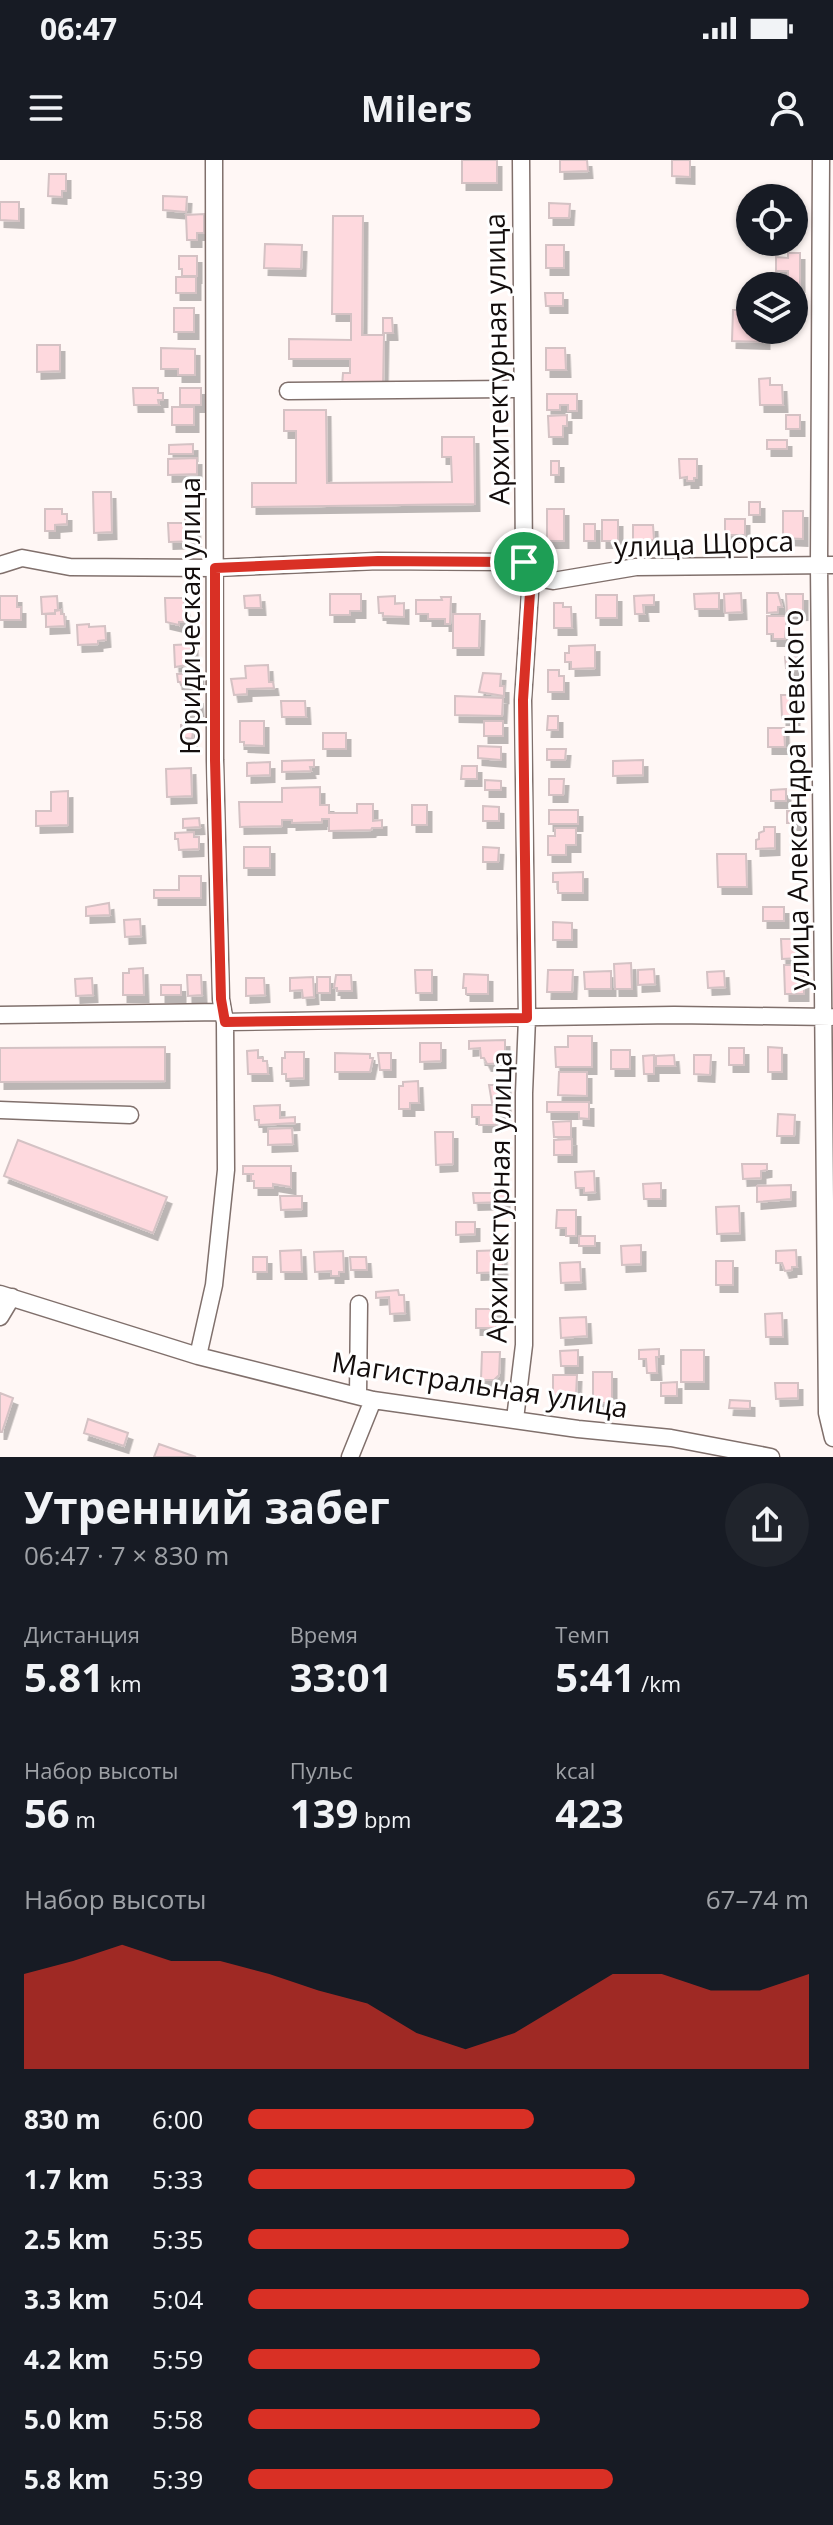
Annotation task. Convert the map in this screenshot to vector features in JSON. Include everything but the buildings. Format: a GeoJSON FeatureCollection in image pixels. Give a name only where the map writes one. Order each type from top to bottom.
{"type":"FeatureCollection","features":[{"type":"Feature","properties":{"kind":"street","name":"Юридическая улица"},"geometry":{"type":"LineString","coordinates":[[198,1356],[214,1285],[226,1170],[215,760],[214,160]]}},
{"type":"Feature","properties":{"kind":"street","name":"Архитектурная улица"},"geometry":{"type":"LineString","coordinates":[[515,1419],[524,1345],[527,1018],[523,700],[527,570],[521,160]]}},
{"type":"Feature","properties":{"kind":"street","name":"улица Александра Невского"},"geometry":{"type":"LineString","coordinates":[[821,160],[830,1413],[833,1438]]}},
{"type":"Feature","properties":{"kind":"street"},"geometry":{"type":"LineString","coordinates":[[288,391],[522,389]]}},
{"type":"Feature","properties":{"kind":"street","name":"улица Щорса"},"geometry":{"type":"LineString","coordinates":[[0,565],[22,558],[70,567],[215,568],[378,561],[527,570],[553,581],[636,567],[826,565]]}},
{"type":"Feature","properties":{"kind":"street"},"geometry":{"type":"LineString","coordinates":[[0,1015],[527,1018],[674,1015],[828,1018]]}},
{"type":"Feature","properties":{"kind":"street"},"geometry":{"type":"LineString","coordinates":[[0,1110],[130,1115]]}},
{"type":"Feature","properties":{"kind":"street"},"geometry":{"type":"LineString","coordinates":[[0,1317],[6,1295]]}},
{"type":"Feature","properties":{"kind":"street","name":"Магистральная улица"},"geometry":{"type":"LineString","coordinates":[[6,1295],[198,1356],[366,1398],[578,1429],[671,1438],[771,1457]]}},
{"type":"Feature","properties":{"kind":"street"},"geometry":{"type":"LineString","coordinates":[[350,1457],[366,1398],[359,1304]]}},
{"type":"Feature","properties":{"kind":"route"},"geometry":{"type":"LineString","coordinates":[[378,561],[524,562],[531,577],[523,700],[527,1018],[225,1022],[221,999],[215,760],[215,568],[378,561]]}}]}
